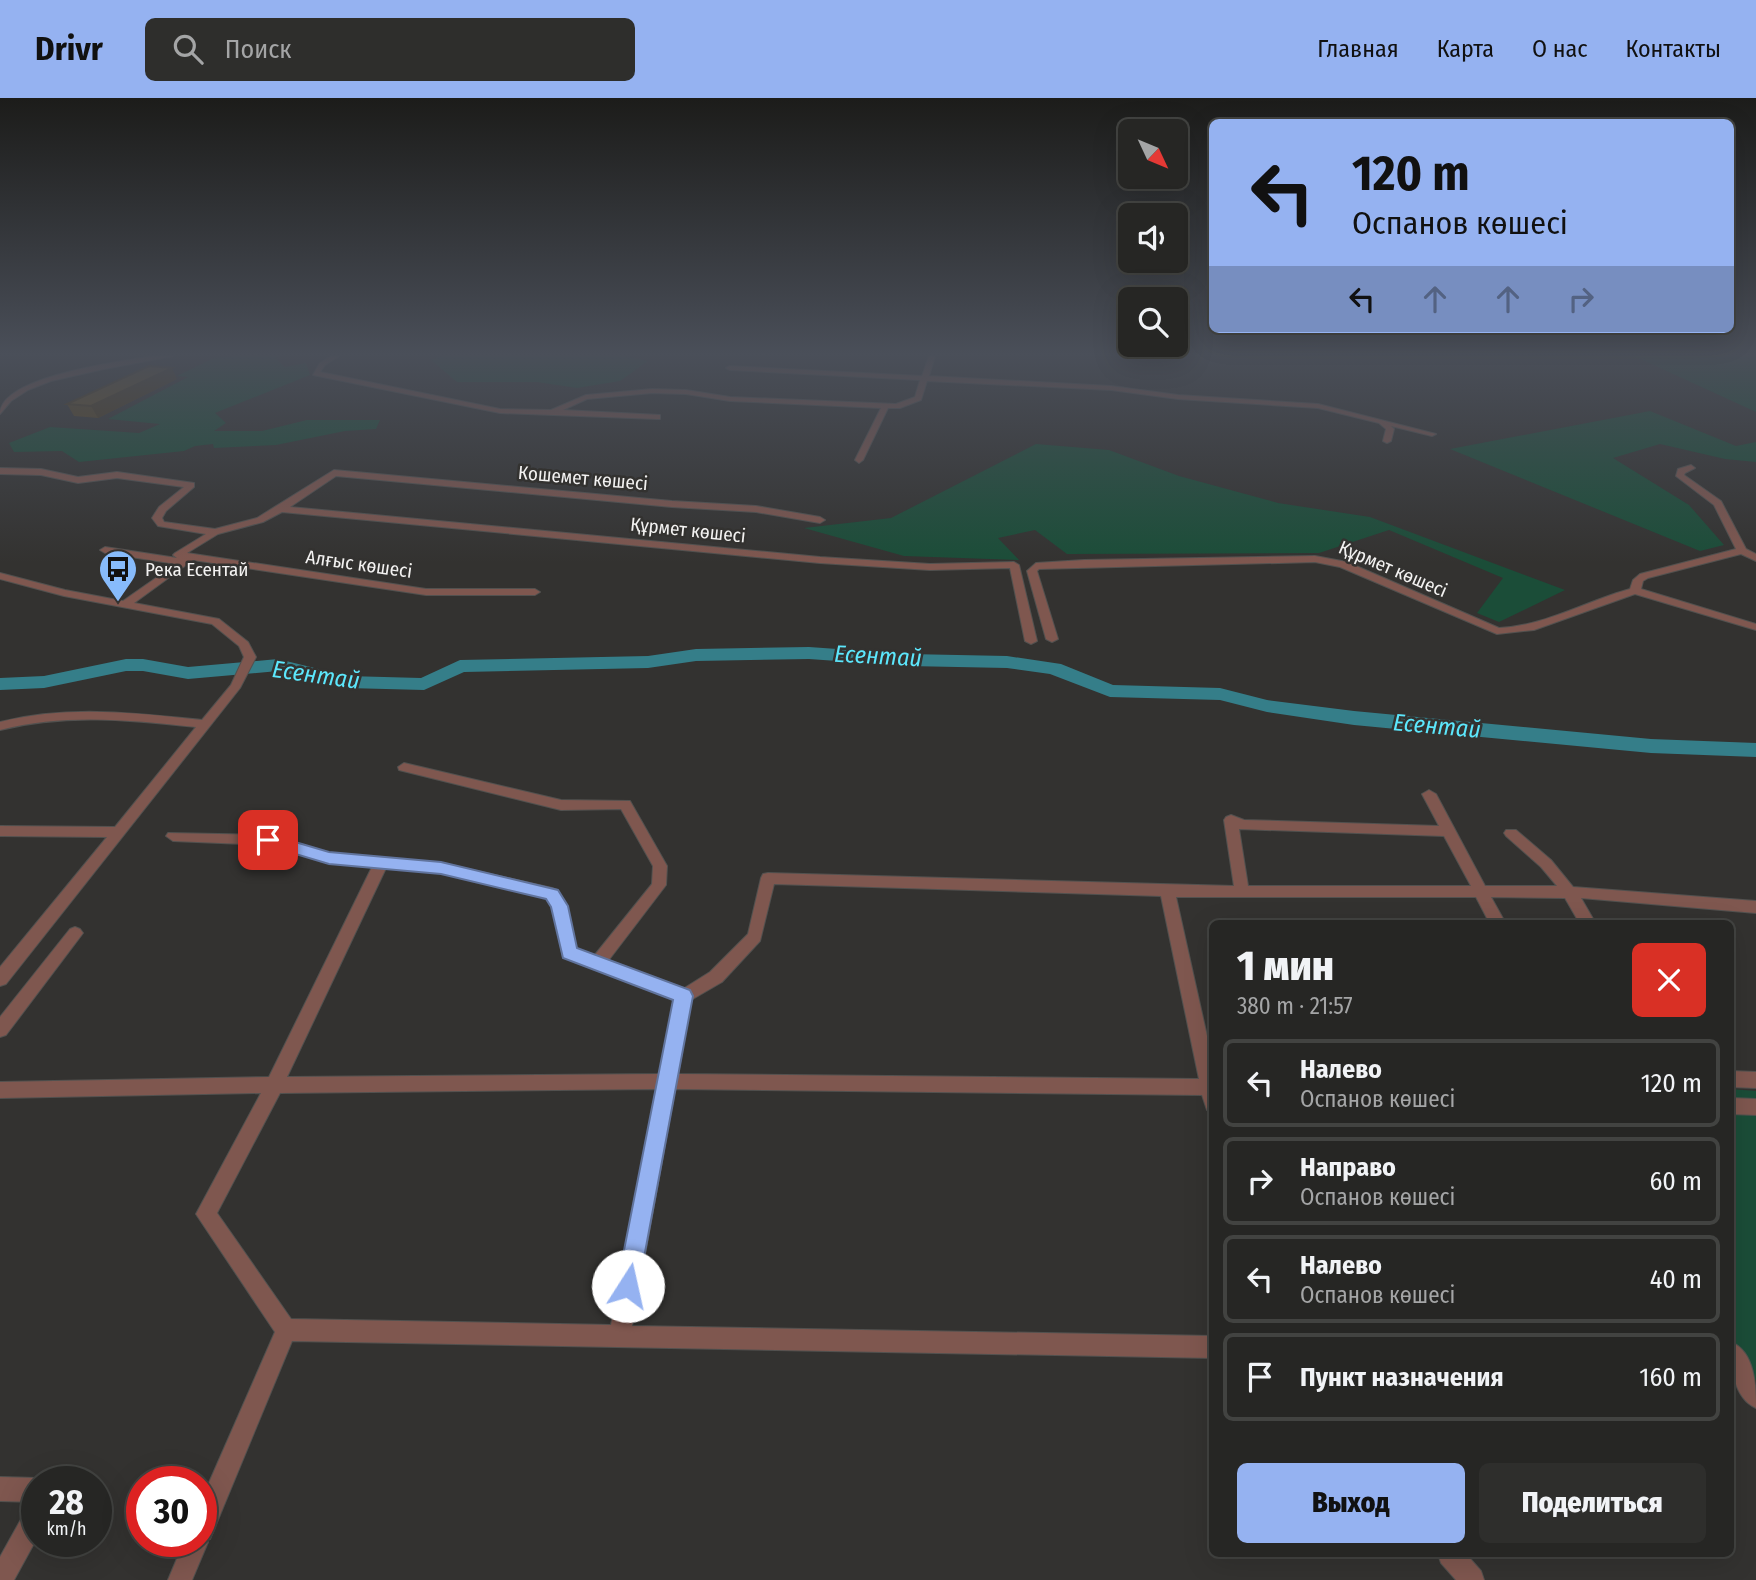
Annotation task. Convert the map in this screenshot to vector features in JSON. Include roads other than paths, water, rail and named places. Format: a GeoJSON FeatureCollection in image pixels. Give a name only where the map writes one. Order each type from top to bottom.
{"type":"FeatureCollection","features":[{"type":"Feature","properties":{"kind":"street"},"geometry":{"type":"LineString","coordinates":[[859,460],[876,425]]}},
{"type":"Feature","properties":{"kind":"street"},"geometry":{"type":"LineString","coordinates":[[1386,425],[1390,429],[1387,441]]}},
{"type":"Feature","properties":{"kind":"street"},"geometry":{"type":"LineString","coordinates":[[1399,425],[1432,433]]}},
{"type":"Feature","properties":{"kind":"street"},"geometry":{"type":"LineString","coordinates":[[1691,468],[1681,471],[1680,476],[1718,503],[1742,551],[1756,558]]}},
{"type":"Feature","properties":{"kind":"street"},"geometry":{"type":"LineString","coordinates":[[0,471],[41,472],[78,480],[117,475],[191,485],[162,509],[157,519],[161,524],[215,532]]}},
{"type":"Feature","properties":{"kind":"street","name":"Кошемет көшесі"},"geometry":{"type":"LineString","coordinates":[[127,603],[215,532],[220,533],[247,524],[281,509],[334,473],[672,504],[756,509],[820,520]]}},
{"type":"Feature","properties":{"kind":"street","name":"Құрмет көшесі"},"geometry":{"type":"LineString","coordinates":[[281,509],[847,563],[930,567],[1014,565],[1031,641]]}},
{"type":"Feature","properties":{"kind":"street","name":"Алғыс көшесі"},"geometry":{"type":"LineString","coordinates":[[105,550],[186,558],[426,592],[535,592]]}},
{"type":"Feature","properties":{"kind":"street"},"geometry":{"type":"LineString","coordinates":[[1742,551],[1644,576],[1638,580],[1635,591],[1756,627]]}},
{"type":"Feature","properties":{"kind":"street","name":"Құрмет көшесі"},"geometry":{"type":"LineString","coordinates":[[1052,639],[1032,571],[1036,566],[1048,564],[1329,560],[1485,627],[1510,632],[1521,631],[1617,595],[1635,591]]}},
{"type":"Feature","properties":{"kind":"street"},"geometry":{"type":"LineString","coordinates":[[0,576],[64,593],[215,621],[244,644],[250,657],[236,686],[0,979]]}},
{"type":"Feature","properties":{"kind":"street"},"geometry":{"type":"LineString","coordinates":[[0,726],[21,719],[93,715],[206,724]]}},
{"type":"Feature","properties":{"kind":"street"},"geometry":{"type":"LineString","coordinates":[[404,767],[561,805],[625,804],[660,866],[659,885],[597,963]]}},
{"type":"Feature","properties":{"kind":"street"},"geometry":{"type":"LineString","coordinates":[[1429,794],[1496,920]]}},
{"type":"Feature","properties":{"kind":"street"},"geometry":{"type":"LineString","coordinates":[[1242,892],[1231,820],[1242,825],[1450,831]]}},
{"type":"Feature","properties":{"kind":"street"},"geometry":{"type":"LineString","coordinates":[[0,831],[120,832]]}},
{"type":"Feature","properties":{"kind":"street"},"geometry":{"type":"LineString","coordinates":[[1511,832],[1552,867],[1571,892],[1586,920]]}},
{"type":"Feature","properties":{"kind":"street"},"geometry":{"type":"LineString","coordinates":[[173,836],[268,840],[329,858],[441,868],[552,894],[559,906],[569,953],[684,996]]}},
{"type":"Feature","properties":{"kind":"street"},"geometry":{"type":"LineString","coordinates":[[286,1330],[206,1214],[275,1084],[382,862]]}},
{"type":"Feature","properties":{"kind":"street"},"geometry":{"type":"LineString","coordinates":[[619,1338],[665,1082],[684,996],[716,977],[755,937],[768,878],[1167,891],[1571,892],[1756,907]]}},
{"type":"Feature","properties":{"kind":"street"},"geometry":{"type":"LineString","coordinates":[[1167,891],[1209,1084]]}},
{"type":"Feature","properties":{"kind":"street"},"geometry":{"type":"LineString","coordinates":[[0,1030],[75,933]]}},
{"type":"Feature","properties":{"kind":"street"},"geometry":{"type":"LineString","coordinates":[[1734,1079],[1756,1080]]}},
{"type":"Feature","properties":{"kind":"street"},"geometry":{"type":"LineString","coordinates":[[0,1090],[275,1084],[665,1082],[1209,1093]]}},
{"type":"Feature","properties":{"kind":"street"},"geometry":{"type":"LineString","coordinates":[[1734,1106],[1756,1107]]}},
{"type":"Feature","properties":{"kind":"street"},"geometry":{"type":"LineString","coordinates":[[286,1330],[1209,1348]]}},
{"type":"Feature","properties":{"kind":"street"},"geometry":{"type":"LineString","coordinates":[[217,1492],[286,1330]]}},
{"type":"Feature","properties":{"kind":"street"},"geometry":{"type":"LineString","coordinates":[[1734,1362],[1756,1397]]}},
{"type":"Feature","properties":{"kind":"street"},"geometry":{"type":"LineString","coordinates":[[0,1489],[21,1490]]}},
{"type":"Feature","properties":{"kind":"street"},"geometry":{"type":"LineString","coordinates":[[1,1580],[21,1543]]}},
{"type":"Feature","properties":{"kind":"street"},"geometry":{"type":"LineString","coordinates":[[180,1580],[190,1557]]}},
{"type":"Feature","properties":{"kind":"street"},"geometry":{"type":"LineString","coordinates":[[1453,1557],[1472,1580]]}},
{"type":"Feature","properties":{"kind":"waterway","name":"Есентай"},"geometry":{"type":"LineString","coordinates":[[0,684],[44,682],[126,665],[143,665],[188,673],[278,665],[347,682],[424,684],[460,666],[648,662],[696,655],[809,653],[908,660],[1007,662],[1054,668],[1110,691],[1220,694],[1267,706],[1354,718],[1651,746],[1756,750]]}},
{"type":"Feature","properties":{"kind":"place","name":"Река Есентай"},"geometry":{"type":"Point","coordinates":[118,603]}}]}
